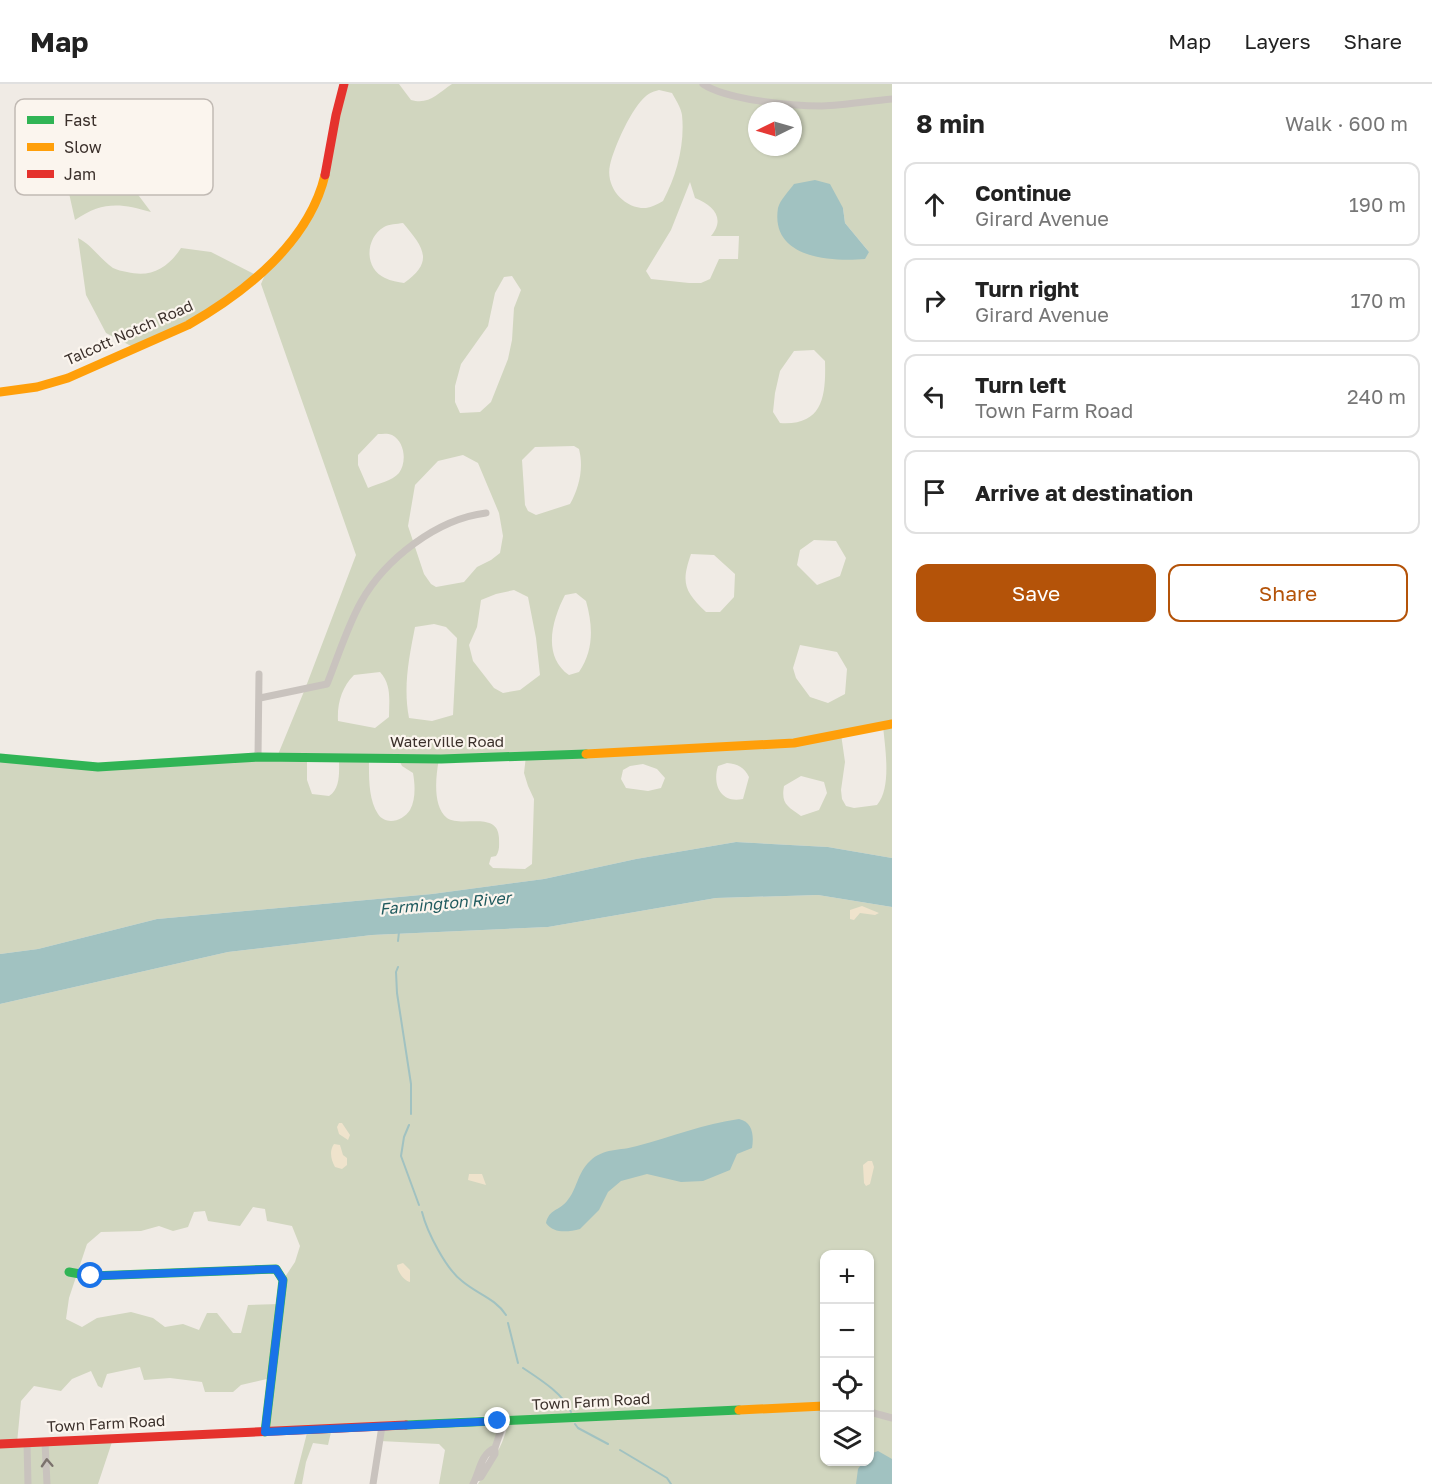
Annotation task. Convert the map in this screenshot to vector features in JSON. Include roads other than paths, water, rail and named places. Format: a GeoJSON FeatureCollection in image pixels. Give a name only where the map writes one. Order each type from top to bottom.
{"type":"FeatureCollection","features":[{"type":"Feature","properties":{"kind":"main road","name":"Talcott Notch Road"},"geometry":{"type":"LineString","coordinates":[[0,392],[38,387],[60,381],[188,325],[220,305],[256,275],[296,236],[314,209],[323,183],[344,84]]}},
{"type":"Feature","properties":{"kind":"main road","name":"Waterville Road"},"geometry":{"type":"LineString","coordinates":[[0,758],[98,767],[258,757],[441,759],[593,754],[794,743],[892,724]]}},
{"type":"Feature","properties":{"kind":"main road"},"geometry":{"type":"LineString","coordinates":[[69,1272],[91,1276],[276,1269],[283,1280],[265,1432]]}},
{"type":"Feature","properties":{"kind":"main road","name":"Town Farm Road"},"geometry":{"type":"LineString","coordinates":[[0,1444],[820,1407]]}},
{"type":"Feature","properties":{"kind":"street"},"geometry":{"type":"LineString","coordinates":[[703,84],[713,90],[757,100],[821,106],[892,99]]}},
{"type":"Feature","properties":{"kind":"street"},"geometry":{"type":"LineString","coordinates":[[260,698],[327,684],[361,602],[383,571],[423,536],[468,515],[486,513]]}},
{"type":"Feature","properties":{"kind":"street"},"geometry":{"type":"LineString","coordinates":[[258,757],[259,674]]}},
{"type":"Feature","properties":{"kind":"street"},"geometry":{"type":"LineString","coordinates":[[874,1413],[892,1418]]}},
{"type":"Feature","properties":{"kind":"street"},"geometry":{"type":"LineString","coordinates":[[475,1481],[481,1477],[495,1454],[504,1421]]}},
{"type":"Feature","properties":{"kind":"street"},"geometry":{"type":"LineString","coordinates":[[373,1484],[382,1426]]}},
{"type":"Feature","properties":{"kind":"street"},"geometry":{"type":"LineString","coordinates":[[45,1442],[48,1484]]}},
{"type":"Feature","properties":{"kind":"street"},"geometry":{"type":"LineString","coordinates":[[27,1443],[28,1484]]}},
{"type":"Feature","properties":{"kind":"water"},"geometry":{"type":"Polygon","coordinates":[[[815,180],[830,184],[843,208],[845,223],[869,252],[865,259],[836,259],[805,253],[793,247],[783,237],[778,225],[778,208],[781,202],[794,184],[815,180]]]}},
{"type":"Feature","properties":{"kind":"water","name":"Farmington River"},"geometry":{"type":"Polygon","coordinates":[[[736,842],[828,847],[892,858],[892,907],[818,895],[716,898],[548,927],[372,935],[228,952],[0,1004],[0,954],[38,949],[157,919],[432,894],[544,879],[636,859],[736,842]]]}},
{"type":"Feature","properties":{"kind":"water"},"geometry":{"type":"Polygon","coordinates":[[[739,1119],[747,1123],[752,1130],[752,1148],[737,1154],[730,1170],[703,1181],[681,1182],[647,1174],[621,1181],[608,1192],[599,1210],[580,1229],[557,1231],[546,1223],[549,1215],[570,1197],[586,1166],[600,1154],[739,1119]]]}},
{"type":"Feature","properties":{"kind":"water"},"geometry":{"type":"Polygon","coordinates":[[[878,1451],[892,1459],[892,1484],[856,1484],[860,1466],[874,1466],[874,1452],[878,1451]]]}},
{"type":"Feature","properties":{"kind":"waterway"},"geometry":{"type":"LineString","coordinates":[[398,941],[399,932]]}},
{"type":"Feature","properties":{"kind":"waterway"},"geometry":{"type":"LineString","coordinates":[[398,967],[396,972],[397,993],[411,1084],[411,1114]]}},
{"type":"Feature","properties":{"kind":"waterway"},"geometry":{"type":"LineString","coordinates":[[409,1125],[404,1137],[401,1156],[419,1205]]}},
{"type":"Feature","properties":{"kind":"waterway"},"geometry":{"type":"LineString","coordinates":[[422,1212],[433,1239],[450,1268],[468,1285],[497,1304],[506,1315]]}},
{"type":"Feature","properties":{"kind":"waterway"},"geometry":{"type":"LineString","coordinates":[[508,1323],[518,1363]]}},
{"type":"Feature","properties":{"kind":"waterway"},"geometry":{"type":"LineString","coordinates":[[523,1368],[557,1393],[571,1412]]}},
{"type":"Feature","properties":{"kind":"waterway"},"geometry":{"type":"LineString","coordinates":[[575,1424],[578,1428],[608,1444]]}},
{"type":"Feature","properties":{"kind":"waterway"},"geometry":{"type":"LineString","coordinates":[[620,1450],[667,1478],[671,1484]]}}]}
